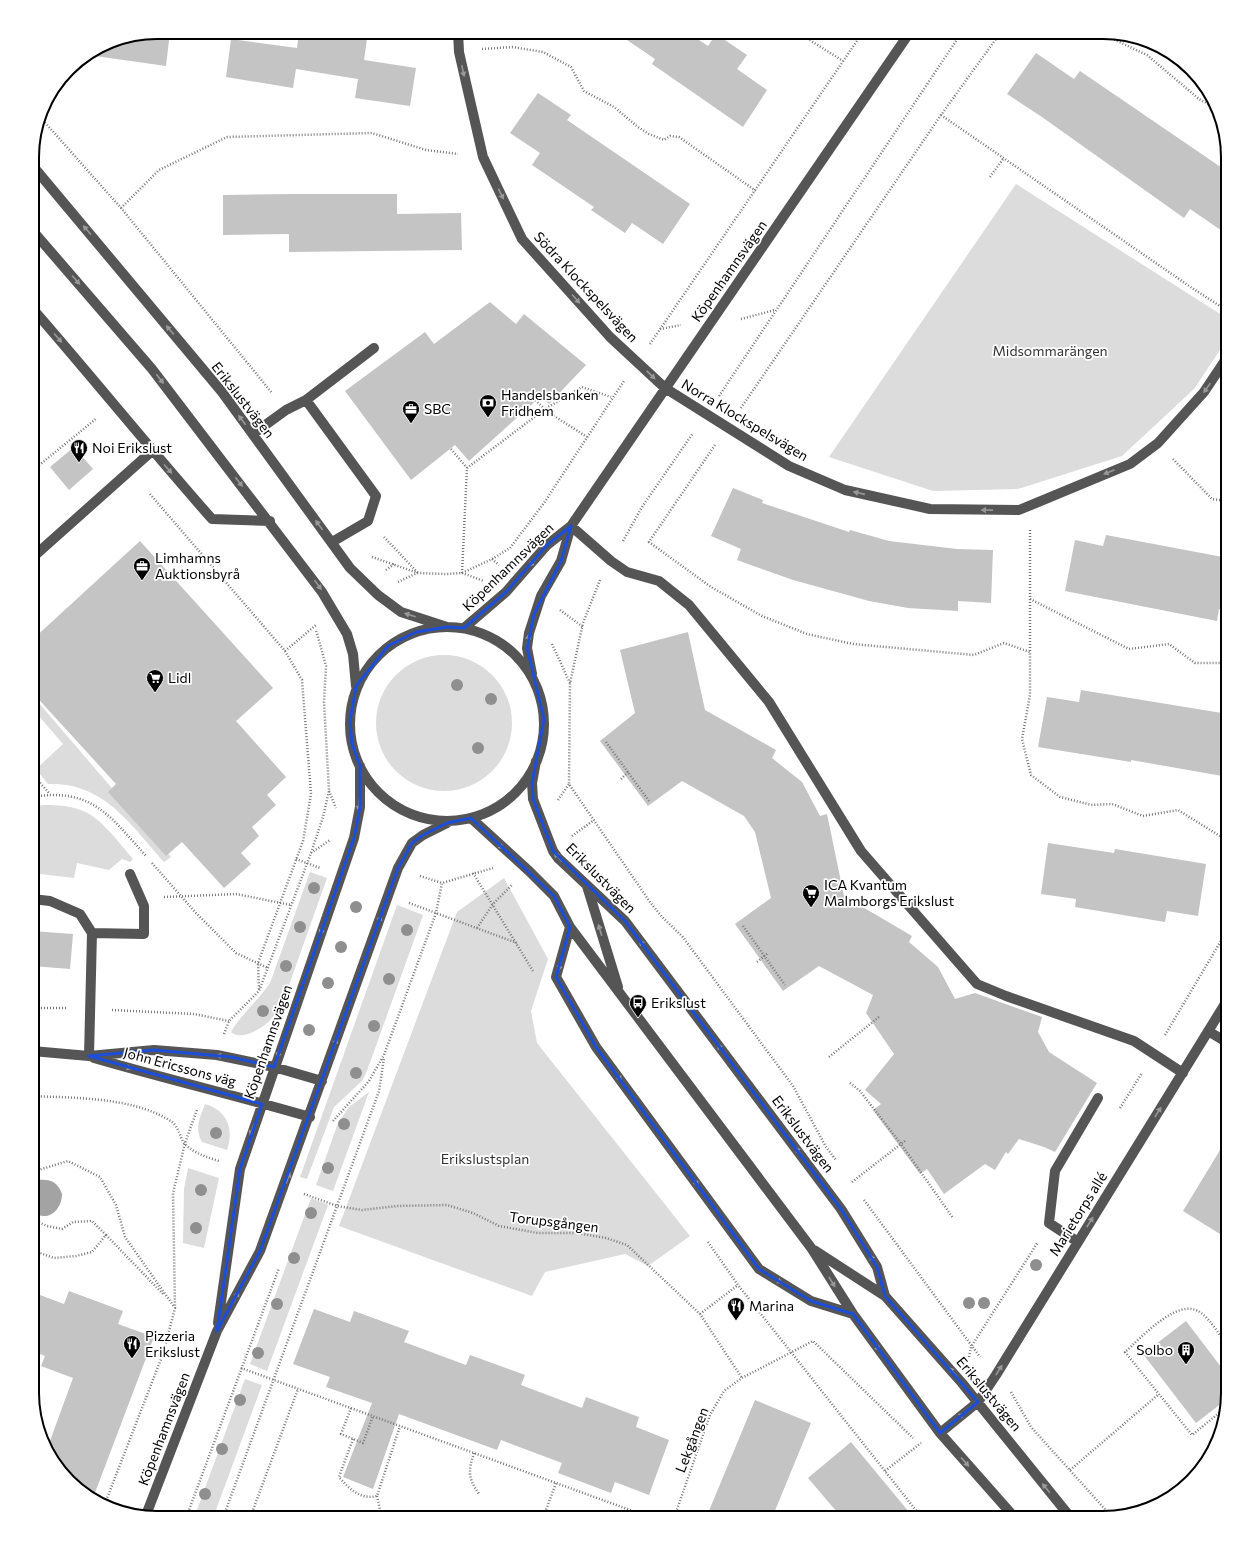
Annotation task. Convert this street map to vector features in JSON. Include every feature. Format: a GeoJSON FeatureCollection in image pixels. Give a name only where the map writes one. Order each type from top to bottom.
{"type":"FeatureCollection","features":[{"type":"Feature","properties":{"kind":"street","name":"Södra Klockspelsvägen"},"geometry":{"type":"LineString","coordinates":[[458,39],[459,52],[483,157],[522,239],[610,337],[665,388]]}},
{"type":"Feature","properties":{"kind":"street","name":"Köpenhamnsvägen"},"geometry":{"type":"LineString","coordinates":[[464,628],[506,592],[547,545],[571,526],[905,39]]}},
{"type":"Feature","properties":{"kind":"street","name":"Erikslustvägen"},"geometry":{"type":"LineString","coordinates":[[39,173],[217,386],[350,568],[378,595],[401,612],[447,627]]}},
{"type":"Feature","properties":{"kind":"street"},"geometry":{"type":"LineString","coordinates":[[39,238],[152,369],[270,521],[322,592],[344,627],[353,654],[356,686]]}},
{"type":"Feature","properties":{"kind":"street"},"geometry":{"type":"LineString","coordinates":[[39,316],[152,451],[212,519],[270,521]]}},
{"type":"Feature","properties":{"kind":"street"},"geometry":{"type":"LineString","coordinates":[[253,434],[286,410],[306,400],[374,348]]}},
{"type":"Feature","properties":{"kind":"street","name":"Norra Klockspelsvägen"},"geometry":{"type":"LineString","coordinates":[[665,388],[789,466],[845,490],[930,509],[1019,510],[1130,464],[1158,443],[1204,392],[1221,366]]}},
{"type":"Feature","properties":{"kind":"street"},"geometry":{"type":"LineString","coordinates":[[306,400],[376,496],[368,521],[332,542]]}},
{"type":"Feature","properties":{"kind":"street"},"geometry":{"type":"LineString","coordinates":[[39,552],[152,451]]}},
{"type":"Feature","properties":{"kind":"street","name":"Köpenhamnsvägen"},"geometry":{"type":"LineString","coordinates":[[148,1510],[217,1331],[260,1251],[310,1118],[398,868],[412,843],[423,835],[447,823],[470,818],[498,806],[521,787],[536,761],[542,740],[544,719],[541,698],[533,679],[526,648],[529,633],[541,596],[562,561],[571,526]]}},
{"type":"Feature","properties":{"kind":"street"},"geometry":{"type":"LineString","coordinates":[[571,526],[611,561],[627,572],[659,581],[689,605],[769,702],[861,851],[977,984],[1006,996],[1134,1041],[1183,1072]]}},
{"type":"Feature","properties":{"kind":"street","name":"Köpenhamnsvägen"},"geometry":{"type":"LineString","coordinates":[[447,823],[427,820],[406,812],[379,793],[360,766],[352,744],[350,721],[356,686],[367,669],[388,646],[416,632],[447,627],[464,628],[492,638],[515,655],[533,679]]}},
{"type":"Feature","properties":{"kind":"street","name":"Erikslustvägen"},"geometry":{"type":"LineString","coordinates":[[536,761],[532,783],[533,799],[548,838],[558,858],[625,921],[841,1209],[877,1267],[885,1296],[978,1402],[1065,1511]]}},
{"type":"Feature","properties":{"kind":"street","name":"Köpenhamnsvägen"},"geometry":{"type":"LineString","coordinates":[[217,1331],[240,1169],[354,838],[360,807],[360,766]]}},
{"type":"Feature","properties":{"kind":"street"},"geometry":{"type":"LineString","coordinates":[[470,818],[529,871],[554,896],[570,927],[812,1249],[853,1314],[940,1433],[1009,1511]]}},
{"type":"Feature","properties":{"kind":"street"},"geometry":{"type":"LineString","coordinates":[[92,933],[144,934],[144,906],[130,874]]}},
{"type":"Feature","properties":{"kind":"street"},"geometry":{"type":"LineString","coordinates":[[586,884],[620,994]]}},
{"type":"Feature","properties":{"kind":"street"},"geometry":{"type":"LineString","coordinates":[[39,900],[50,901],[80,914],[92,933],[89,1056]]}},
{"type":"Feature","properties":{"kind":"street"},"geometry":{"type":"LineString","coordinates":[[570,927],[556,977],[596,1047],[759,1269],[811,1301],[853,1314]]}},
{"type":"Feature","properties":{"kind":"street","name":"Marietorps allé"},"geometry":{"type":"LineString","coordinates":[[940,1433],[978,1402],[996,1375],[1221,1010]]}},
{"type":"Feature","properties":{"kind":"street"},"geometry":{"type":"LineString","coordinates":[[1208,1031],[1221,1039]]}},
{"type":"Feature","properties":{"kind":"street","name":"John Ericssons väg"},"geometry":{"type":"LineString","coordinates":[[39,1052],[89,1056],[154,1050],[231,1057],[274,1067],[322,1081]]}},
{"type":"Feature","properties":{"kind":"street","name":"John Ericssons väg"},"geometry":{"type":"LineString","coordinates":[[89,1056],[167,1080],[205,1088],[310,1118]]}},
{"type":"Feature","properties":{"kind":"street"},"geometry":{"type":"LineString","coordinates":[[1078,1242],[1049,1223],[1055,1171],[1098,1098]]}},
{"type":"Feature","properties":{"kind":"street"},"geometry":{"type":"LineString","coordinates":[[812,1249],[885,1296]]}},
{"type":"Feature","properties":{"kind":"path"},"geometry":{"type":"LineString","coordinates":[[808,39],[843,61]]}},
{"type":"Feature","properties":{"kind":"path"},"geometry":{"type":"LineString","coordinates":[[660,329],[858,39]]}},
{"type":"Feature","properties":{"kind":"path"},"geometry":{"type":"LineString","coordinates":[[706,414],[957,39]]}},
{"type":"Feature","properties":{"kind":"path"},"geometry":{"type":"LineString","coordinates":[[1114,39],[1147,55],[1199,99],[1209,104]]}},
{"type":"Feature","properties":{"kind":"path"},"geometry":{"type":"LineString","coordinates":[[459,52],[512,47],[543,52],[571,67],[584,91],[614,107],[638,128],[664,140],[670,136],[679,137],[756,190]]}},
{"type":"Feature","properties":{"kind":"path"},"geometry":{"type":"LineString","coordinates":[[941,115],[1002,159],[1221,307]]}},
{"type":"Feature","properties":{"kind":"path"},"geometry":{"type":"LineString","coordinates":[[44,123],[121,208],[286,410]]}},
{"type":"Feature","properties":{"kind":"path"},"geometry":{"type":"LineString","coordinates":[[121,208],[159,170],[227,137],[372,133],[426,150],[483,157]]}},
{"type":"Feature","properties":{"kind":"path"},"geometry":{"type":"LineString","coordinates":[[990,177],[1002,159]]}},
{"type":"Feature","properties":{"kind":"path"},"geometry":{"type":"LineString","coordinates":[[368,521],[418,573],[462,573],[492,559],[510,548],[544,503],[612,397],[638,362]]}},
{"type":"Feature","properties":{"kind":"path"},"geometry":{"type":"LineString","coordinates":[[467,468],[544,409],[582,387],[612,397]]}},
{"type":"Feature","properties":{"kind":"path"},"geometry":{"type":"LineString","coordinates":[[531,396],[544,409],[587,437]]}},
{"type":"Feature","properties":{"kind":"path"},"geometry":{"type":"LineString","coordinates":[[39,465],[114,404]]}},
{"type":"Feature","properties":{"kind":"path"},"geometry":{"type":"LineString","coordinates":[[1158,443],[1212,499],[1221,500]]}},
{"type":"Feature","properties":{"kind":"path"},"geometry":{"type":"LineString","coordinates":[[451,449],[467,468],[462,573]]}},
{"type":"Feature","properties":{"kind":"path"},"geometry":{"type":"LineString","coordinates":[[150,494],[285,651],[302,680],[311,794],[303,841],[258,963],[259,991]]}},
{"type":"Feature","properties":{"kind":"path"},"geometry":{"type":"LineString","coordinates":[[1030,506],[1030,652]]}},
{"type":"Feature","properties":{"kind":"path"},"geometry":{"type":"LineString","coordinates":[[1030,599],[1129,649],[1169,644],[1195,664],[1221,662]]}},
{"type":"Feature","properties":{"kind":"path"},"geometry":{"type":"LineString","coordinates":[[554,606],[583,627]]}},
{"type":"Feature","properties":{"kind":"path"},"geometry":{"type":"LineString","coordinates":[[285,651],[318,623]]}},
{"type":"Feature","properties":{"kind":"path"},"geometry":{"type":"LineString","coordinates":[[39,1008],[194,1014],[229,1021],[259,991],[307,863],[323,817],[329,791],[324,702],[326,666]]}},
{"type":"Feature","properties":{"kind":"path"},"geometry":{"type":"LineString","coordinates":[[570,683],[569,784],[650,902],[662,917],[682,936],[794,1086],[826,1147],[839,1165]]}},
{"type":"Feature","properties":{"kind":"path"},"geometry":{"type":"LineString","coordinates":[[606,742],[649,801]]}},
{"type":"Feature","properties":{"kind":"path"},"geometry":{"type":"LineString","coordinates":[[621,779],[629,772]]}},
{"type":"Feature","properties":{"kind":"path"},"geometry":{"type":"LineString","coordinates":[[39,782],[49,794]]}},
{"type":"Feature","properties":{"kind":"path"},"geometry":{"type":"LineString","coordinates":[[570,838],[594,820]]}},
{"type":"Feature","properties":{"kind":"path"},"geometry":{"type":"LineString","coordinates":[[296,859],[324,870]]}},
{"type":"Feature","properties":{"kind":"path"},"geometry":{"type":"LineString","coordinates":[[330,1128],[333,1121],[369,1081],[384,1055],[436,913],[442,883],[473,872],[492,868]]}},
{"type":"Feature","properties":{"kind":"path"},"geometry":{"type":"LineString","coordinates":[[477,928],[492,904],[513,884]]}},
{"type":"Feature","properties":{"kind":"path"},"geometry":{"type":"LineString","coordinates":[[144,906],[159,897],[236,894],[291,905]]}},
{"type":"Feature","properties":{"kind":"path"},"geometry":{"type":"LineString","coordinates":[[406,901],[518,943]]}},
{"type":"Feature","properties":{"kind":"path"},"geometry":{"type":"LineString","coordinates":[[743,926],[785,985]]}},
{"type":"Feature","properties":{"kind":"path"},"geometry":{"type":"LineString","coordinates":[[757,962],[768,953]]}},
{"type":"Feature","properties":{"kind":"path"},"geometry":{"type":"LineString","coordinates":[[829,1057],[878,1016]]}},
{"type":"Feature","properties":{"kind":"path"},"geometry":{"type":"LineString","coordinates":[[226,1511],[378,1091],[384,1055]]}},
{"type":"Feature","properties":{"kind":"path"},"geometry":{"type":"LineString","coordinates":[[850,1084],[860,1091],[901,1144],[954,1218]]}},
{"type":"Feature","properties":{"kind":"path"},"geometry":{"type":"LineString","coordinates":[[39,1096],[78,1098],[122,1104],[152,1111],[174,1123],[185,1143],[177,1169],[174,1193],[175,1308],[164,1354],[107,1500]]}},
{"type":"Feature","properties":{"kind":"path"},"geometry":{"type":"LineString","coordinates":[[852,1182],[906,1140]]}},
{"type":"Feature","properties":{"kind":"path"},"geometry":{"type":"LineString","coordinates":[[39,1170],[68,1161],[100,1177],[116,1205],[125,1237],[169,1301]]}},
{"type":"Feature","properties":{"kind":"path"},"geometry":{"type":"LineString","coordinates":[[847,1176],[856,1188]]}},
{"type":"Feature","properties":{"kind":"path"},"geometry":{"type":"LineString","coordinates":[[303,1202],[309,1187]]}},
{"type":"Feature","properties":{"kind":"path","name":"Torupsgången"},"geometry":{"type":"LineString","coordinates":[[306,1195],[337,1206],[362,1210],[397,1206],[447,1205],[473,1214],[499,1226],[538,1233],[577,1233],[606,1238],[627,1245],[700,1314],[742,1378]]}},
{"type":"Feature","properties":{"kind":"path"},"geometry":{"type":"LineString","coordinates":[[864,1199],[971,1347],[1014,1395],[1031,1427],[1107,1511]]}},
{"type":"Feature","properties":{"kind":"path"},"geometry":{"type":"LineString","coordinates":[[39,1222],[47,1226],[62,1229],[73,1222],[92,1221],[175,1308]]}},
{"type":"Feature","properties":{"kind":"path"},"geometry":{"type":"LineString","coordinates":[[39,1253],[54,1258],[76,1256],[92,1252],[106,1235]]}},
{"type":"Feature","properties":{"kind":"path"},"geometry":{"type":"LineString","coordinates":[[189,1511],[279,1267]]}},
{"type":"Feature","properties":{"kind":"path"},"geometry":{"type":"LineString","coordinates":[[738,1285],[916,1511]]}},
{"type":"Feature","properties":{"kind":"path"},"geometry":{"type":"LineString","coordinates":[[1219,1413],[1192,1435],[1125,1352],[1167,1315],[1190,1308],[1201,1312],[1221,1338]]}},
{"type":"Feature","properties":{"kind":"path","name":"Lekgången"},"geometry":{"type":"LineString","coordinates":[[676,1511],[710,1415],[724,1391],[742,1378],[813,1342],[920,1444]]}},
{"type":"Feature","properties":{"kind":"path"},"geometry":{"type":"LineString","coordinates":[[241,1368],[633,1511]]}},
{"type":"Feature","properties":{"kind":"path"},"geometry":{"type":"LineString","coordinates":[[253,1511],[298,1389]]}},
{"type":"Feature","properties":{"kind":"path"},"geometry":{"type":"LineString","coordinates":[[1070,1470],[1159,1394]]}},
{"type":"Feature","properties":{"kind":"path"},"geometry":{"type":"LineString","coordinates":[[351,1408],[341,1434],[363,1443],[373,1416]]}},
{"type":"Feature","properties":{"kind":"path"},"geometry":{"type":"LineString","coordinates":[[380,1511],[377,1496],[400,1426]]}},
{"type":"Feature","properties":{"kind":"path"},"geometry":{"type":"LineString","coordinates":[[884,1471],[920,1444],[940,1433]]}},
{"type":"Feature","properties":{"kind":"path"},"geometry":{"type":"LineString","coordinates":[[353,1439],[339,1477],[349,1489],[368,1498],[377,1496]]}},
{"type":"Feature","properties":{"kind":"path"},"geometry":{"type":"LineString","coordinates":[[474,1453],[469,1469],[470,1478],[479,1494]]}},
{"type":"Feature","properties":{"kind":"path"},"geometry":{"type":"LineString","coordinates":[[546,1511],[556,1483]]}},
{"type":"Feature","properties":{"kind":"highlighted area"},"geometry":{"type":"Polygon","coordinates":[[[571,526],[561,561],[534,614],[527,648],[544,719],[532,783],[533,799],[553,851],[625,921],[841,1209],[877,1267],[885,1296],[978,1402],[940,1433],[853,1314],[811,1301],[759,1269],[596,1047],[556,977],[570,927],[554,896],[471,818],[447,823],[423,835],[412,843],[398,868],[260,1251],[217,1331],[240,1169],[262,1104],[89,1056],[154,1050],[231,1057],[274,1067],[354,838],[360,807],[360,766],[352,744],[350,721],[356,686],[388,646],[416,632],[447,627],[464,628],[506,592],[547,545],[571,526]]]}},
{"type":"Feature","properties":{"kind":"green space","name":"Midsommarängen"},"geometry":{"type":"Polygon","coordinates":[[[1016,184],[1221,315],[1221,348],[1194,389],[1122,456],[1018,489],[933,491],[829,457],[1016,184]]]}},
{"type":"Feature","properties":{"kind":"green space"},"geometry":{"type":"Polygon","coordinates":[[[437,655],[451,655],[470,660],[482,666],[497,680],[507,697],[511,710],[511,736],[507,749],[501,761],[487,776],[482,780],[464,788],[451,791],[437,791],[418,786],[406,780],[391,766],[387,761],[379,743],[376,730],[376,716],[381,697],[387,685],[401,670],[406,666],[424,658],[437,655]]]}},
{"type":"Feature","properties":{"kind":"green space"},"geometry":{"type":"Polygon","coordinates":[[[39,703],[171,857],[164,862],[127,820],[100,798],[85,790],[68,785],[48,784],[39,773],[39,766],[63,744],[39,716],[39,703]]]}},
{"type":"Feature","properties":{"kind":"green space"},"geometry":{"type":"Polygon","coordinates":[[[58,805],[70,807],[83,811],[92,816],[114,836],[133,859],[130,862],[122,859],[109,870],[77,863],[74,878],[39,874],[39,806],[58,805]]]}},
{"type":"Feature","properties":{"kind":"green space"},"geometry":{"type":"Polygon","coordinates":[[[310,872],[327,878],[283,1002],[269,1022],[259,1029],[247,1034],[235,1035],[231,1032],[235,1025],[270,983],[310,872]]]}},
{"type":"Feature","properties":{"kind":"green space","name":"Erikslustsplan"},"geometry":{"type":"Polygon","coordinates":[[[504,878],[548,959],[531,1011],[537,1043],[690,1236],[648,1266],[625,1254],[545,1272],[532,1296],[339,1226],[457,912],[504,878]]]}},
{"type":"Feature","properties":{"kind":"green space"},"geometry":{"type":"Polygon","coordinates":[[[397,905],[423,915],[367,1071],[362,1081],[334,1107],[307,1179],[300,1177],[397,905]]]}},
{"type":"Feature","properties":{"kind":"green space"},"geometry":{"type":"Polygon","coordinates":[[[369,1092],[333,1191],[316,1185],[338,1123],[349,1107],[369,1092]]]}},
{"type":"Feature","properties":{"kind":"green space"},"geometry":{"type":"Polygon","coordinates":[[[205,1104],[219,1111],[227,1122],[230,1135],[227,1150],[202,1142],[198,1128],[205,1104]]]}},
{"type":"Feature","properties":{"kind":"green space"},"geometry":{"type":"Polygon","coordinates":[[[188,1168],[219,1178],[204,1248],[183,1243],[184,1189],[188,1168]]]}},
{"type":"Feature","properties":{"kind":"green space"},"geometry":{"type":"Polygon","coordinates":[[[311,1198],[328,1205],[267,1371],[250,1364],[311,1198]]]}},
{"type":"Feature","properties":{"kind":"green space"},"geometry":{"type":"Polygon","coordinates":[[[245,1379],[262,1385],[216,1511],[197,1511],[245,1379]]]}},
{"type":"Feature","properties":{"kind":"shaded area"},"geometry":{"type":"Polygon","coordinates":[[[39,1180],[47,1180],[54,1182],[62,1194],[56,1210],[48,1216],[39,1215],[39,1180]]]}},
{"type":"Feature","properties":{"kind":"building"},"geometry":{"type":"Polygon","coordinates":[[[169,39],[166,66],[96,56],[119,45],[127,43],[142,40],[169,39]]]}},
{"type":"Feature","properties":{"kind":"building"},"geometry":{"type":"Polygon","coordinates":[[[231,39],[297,48],[298,39],[367,39],[364,60],[416,68],[410,106],[355,98],[358,79],[296,69],[293,88],[226,77],[231,39]]]}},
{"type":"Feature","properties":{"kind":"building"},"geometry":{"type":"Polygon","coordinates":[[[625,39],[698,39],[708,46],[713,39],[723,39],[747,55],[737,69],[767,90],[743,127],[652,64],[655,59],[625,39]]]}},
{"type":"Feature","properties":{"kind":"building"},"geometry":{"type":"Polygon","coordinates":[[[1036,53],[1074,79],[1080,71],[1221,167],[1221,230],[1190,209],[1184,218],[1042,117],[1007,94],[1036,53]]]}},
{"type":"Feature","properties":{"kind":"building"},"geometry":{"type":"Polygon","coordinates":[[[538,93],[571,115],[567,120],[690,204],[663,244],[632,223],[625,233],[591,210],[594,207],[532,165],[540,153],[510,133],[538,93]]]}},
{"type":"Feature","properties":{"kind":"building"},"geometry":{"type":"Polygon","coordinates":[[[397,194],[397,214],[461,213],[462,250],[289,252],[289,234],[223,235],[223,195],[397,194]]]}},
{"type":"Feature","properties":{"kind":"building"},"geometry":{"type":"Polygon","coordinates":[[[490,302],[516,324],[524,314],[586,365],[549,404],[540,397],[469,461],[455,445],[411,480],[345,391],[425,332],[434,344],[490,302]]]}},
{"type":"Feature","properties":{"kind":"building"},"geometry":{"type":"Polygon","coordinates":[[[74,447],[93,469],[69,490],[50,467],[74,447]]]}},
{"type":"Feature","properties":{"kind":"building"},"geometry":{"type":"Polygon","coordinates":[[[733,488],[763,500],[762,503],[849,532],[850,530],[889,541],[957,549],[993,550],[991,603],[958,601],[958,611],[908,608],[869,601],[793,580],[737,560],[741,549],[711,536],[733,488]]]}},
{"type":"Feature","properties":{"kind":"building"},"geometry":{"type":"Polygon","coordinates":[[[1106,535],[1221,557],[1221,609],[1219,609],[1217,621],[1065,591],[1075,540],[1103,546],[1106,535]]]}},
{"type":"Feature","properties":{"kind":"building"},"geometry":{"type":"Polygon","coordinates":[[[140,541],[273,688],[236,721],[286,777],[267,795],[276,805],[252,827],[259,836],[241,853],[251,864],[224,888],[182,842],[166,856],[108,792],[116,784],[39,700],[39,634],[140,541]]]}},
{"type":"Feature","properties":{"kind":"building","name":"ICA Kvantum Malmborgs Erikslust"},"geometry":{"type":"Polygon","coordinates":[[[688,632],[705,710],[776,750],[772,758],[802,782],[820,816],[827,814],[844,896],[912,936],[909,942],[938,967],[955,999],[975,993],[1042,1017],[1038,1032],[1049,1052],[1097,1083],[1055,1152],[1019,1139],[1008,1154],[1006,1152],[995,1170],[985,1164],[944,1194],[927,1169],[920,1174],[873,1110],[881,1104],[865,1090],[894,1054],[866,1013],[873,995],[819,966],[783,991],[735,924],[771,898],[755,832],[744,816],[682,781],[648,806],[600,741],[635,713],[620,650],[688,632]]]}},
{"type":"Feature","properties":{"kind":"building"},"geometry":{"type":"Polygon","coordinates":[[[1081,690],[1221,713],[1221,776],[1131,760],[1131,762],[1038,747],[1047,697],[1079,702],[1081,690]]]}},
{"type":"Feature","properties":{"kind":"building"},"geometry":{"type":"Polygon","coordinates":[[[1048,843],[1114,853],[1115,849],[1206,864],[1198,916],[1167,911],[1165,922],[1075,907],[1076,899],[1041,894],[1048,843]]]}},
{"type":"Feature","properties":{"kind":"building"},"geometry":{"type":"Polygon","coordinates":[[[39,932],[73,934],[70,969],[39,967],[39,932]]]}},
{"type":"Feature","properties":{"kind":"building"},"geometry":{"type":"Polygon","coordinates":[[[1221,1149],[1221,1235],[1183,1211],[1221,1149]]]}},
{"type":"Feature","properties":{"kind":"building"},"geometry":{"type":"Polygon","coordinates":[[[69,1291],[123,1311],[118,1324],[154,1337],[95,1493],[79,1482],[68,1471],[50,1442],[73,1378],[41,1366],[45,1356],[39,1354],[39,1295],[64,1304],[69,1291]]]}},
{"type":"Feature","properties":{"kind":"building"},"geometry":{"type":"Polygon","coordinates":[[[314,1309],[350,1322],[354,1311],[409,1331],[404,1342],[466,1365],[470,1355],[525,1375],[521,1385],[582,1408],[586,1397],[639,1417],[636,1427],[669,1440],[649,1495],[615,1482],[611,1493],[558,1473],[562,1463],[501,1440],[497,1450],[399,1414],[373,1489],[343,1477],[372,1403],[326,1387],[330,1377],[293,1364],[314,1309]]]}},
{"type":"Feature","properties":{"kind":"building","name":"Solbo"},"geometry":{"type":"Polygon","coordinates":[[[1186,1321],[1221,1367],[1220,1404],[1196,1423],[1143,1354],[1186,1321]]]}},
{"type":"Feature","properties":{"kind":"building"},"geometry":{"type":"Polygon","coordinates":[[[755,1400],[811,1423],[775,1511],[709,1511],[755,1400]]]}},
{"type":"Feature","properties":{"kind":"building"},"geometry":{"type":"Polygon","coordinates":[[[851,1442],[908,1511],[836,1511],[808,1478],[851,1442]]]}},
{"type":"Feature","properties":{"kind":"place","name":"Handelsbanken Fridhem"},"geometry":{"type":"Point","coordinates":[488,418]}},
{"type":"Feature","properties":{"kind":"place","name":"SBC"},"geometry":{"type":"Point","coordinates":[411,424]}},
{"type":"Feature","properties":{"kind":"place","name":"Noi Erikslust"},"geometry":{"type":"Point","coordinates":[79,463]}},
{"type":"Feature","properties":{"kind":"place","name":"Limhamns Auktionsbyrå"},"geometry":{"type":"Point","coordinates":[142,581]}},
{"type":"Feature","properties":{"kind":"place","name":"Lidl"},"geometry":{"type":"Point","coordinates":[155,693]}},
{"type":"Feature","properties":{"kind":"place","name":"ICA Kvantum Malmborgs Erikslust"},"geometry":{"type":"Point","coordinates":[811,908]}},
{"type":"Feature","properties":{"kind":"place","name":"Erikslust"},"geometry":{"type":"Point","coordinates":[638,1018]}},
{"type":"Feature","properties":{"kind":"place","name":"Marina"},"geometry":{"type":"Point","coordinates":[736,1321]}},
{"type":"Feature","properties":{"kind":"place","name":"Pizzeria Erikslust"},"geometry":{"type":"Point","coordinates":[132,1359]}},
{"type":"Feature","properties":{"kind":"place","name":"Solbo"},"geometry":{"type":"Point","coordinates":[1186,1365]}}]}
